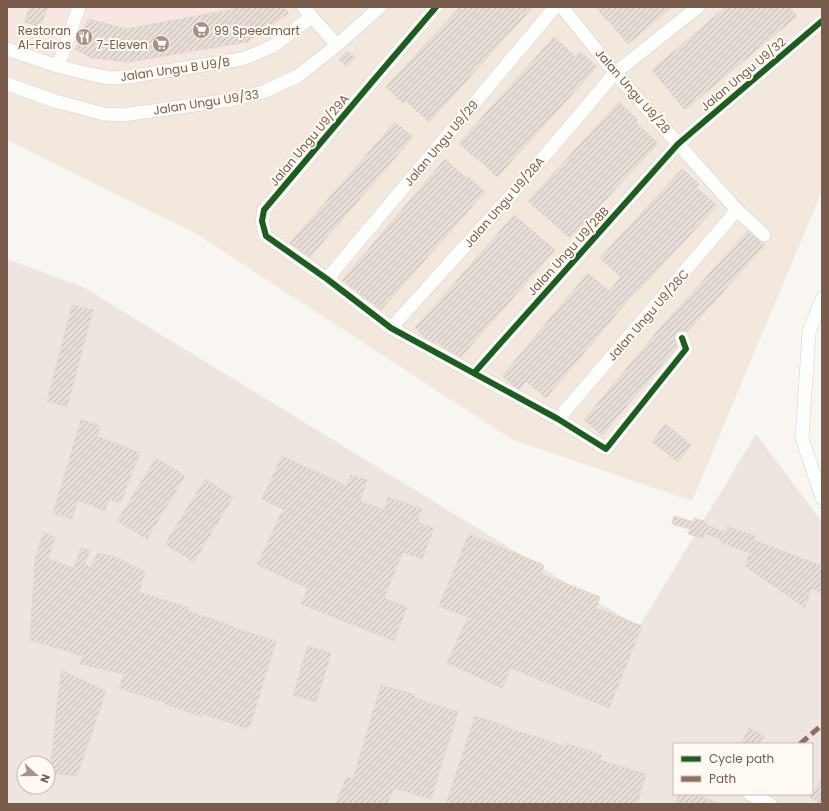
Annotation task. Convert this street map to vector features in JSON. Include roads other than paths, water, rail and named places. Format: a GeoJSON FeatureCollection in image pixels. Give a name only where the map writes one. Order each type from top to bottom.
{"type":"FeatureCollection","features":[{"type":"Feature","properties":{"kind":"street"},"geometry":{"type":"LineString","coordinates":[[58,66],[79,7]]}},
{"type":"Feature","properties":{"kind":"street"},"geometry":{"type":"LineString","coordinates":[[303,7],[336,45]]}},
{"type":"Feature","properties":{"kind":"street","name":"Jalan Ungu U9/33"},"geometry":{"type":"LineString","coordinates":[[7,84],[55,101],[104,114],[123,115],[230,100],[263,92],[298,76],[380,7]]}},
{"type":"Feature","properties":{"kind":"street","name":"Jalan Ungu U9/29A"},"geometry":{"type":"LineString","coordinates":[[327,279],[266,236],[262,221],[264,210],[436,7]]}},
{"type":"Feature","properties":{"kind":"street","name":"Jalan Ungu U9/29"},"geometry":{"type":"LineString","coordinates":[[327,279],[555,7]]}},
{"type":"Feature","properties":{"kind":"street","name":"Jalan Ungu U9/28"},"geometry":{"type":"LineString","coordinates":[[562,7],[615,73],[737,210],[764,235]]}},
{"type":"Feature","properties":{"kind":"street","name":"Jalan Ungu U9/28A"},"geometry":{"type":"LineString","coordinates":[[391,328],[513,194],[615,73],[698,7]]}},
{"type":"Feature","properties":{"kind":"street","name":"Jalan Ungu B U9/B"},"geometry":{"type":"LineString","coordinates":[[7,50],[8,49],[58,66],[110,78],[127,77],[242,59],[273,46],[312,17]]}},
{"type":"Feature","properties":{"kind":"street","name":"Jalan Ungu U9/32"},"geometry":{"type":"LineString","coordinates":[[678,144],[822,21]]}},
{"type":"Feature","properties":{"kind":"street","name":"Jalan Ungu U9/28B"},"geometry":{"type":"LineString","coordinates":[[474,373],[678,144]]}},
{"type":"Feature","properties":{"kind":"street","name":"Jalan Ungu U9/28C"},"geometry":{"type":"LineString","coordinates":[[558,419],[737,210]]}},
{"type":"Feature","properties":{"kind":"street"},"geometry":{"type":"LineString","coordinates":[[327,279],[391,328],[558,419],[606,449],[686,349],[682,338]]}},
{"type":"Feature","properties":{"kind":"street"},"geometry":{"type":"LineString","coordinates":[[822,299],[809,332],[802,438],[822,498]]}},
{"type":"Feature","properties":{"kind":"street"},"geometry":{"type":"LineString","coordinates":[[744,804],[748,795]]}},
{"type":"Feature","properties":{"kind":"street"},"geometry":{"type":"LineString","coordinates":[[751,795],[770,804]]}},
{"type":"Feature","properties":{"kind":"place","name":"99 Speedmart"},"geometry":{"type":"Point","coordinates":[201,30]}},
{"type":"Feature","properties":{"kind":"place","name":"Restoran Al-Fairos"},"geometry":{"type":"Point","coordinates":[84,37]}},
{"type":"Feature","properties":{"kind":"place","name":"7-Eleven"},"geometry":{"type":"Point","coordinates":[161,44]}}]}
